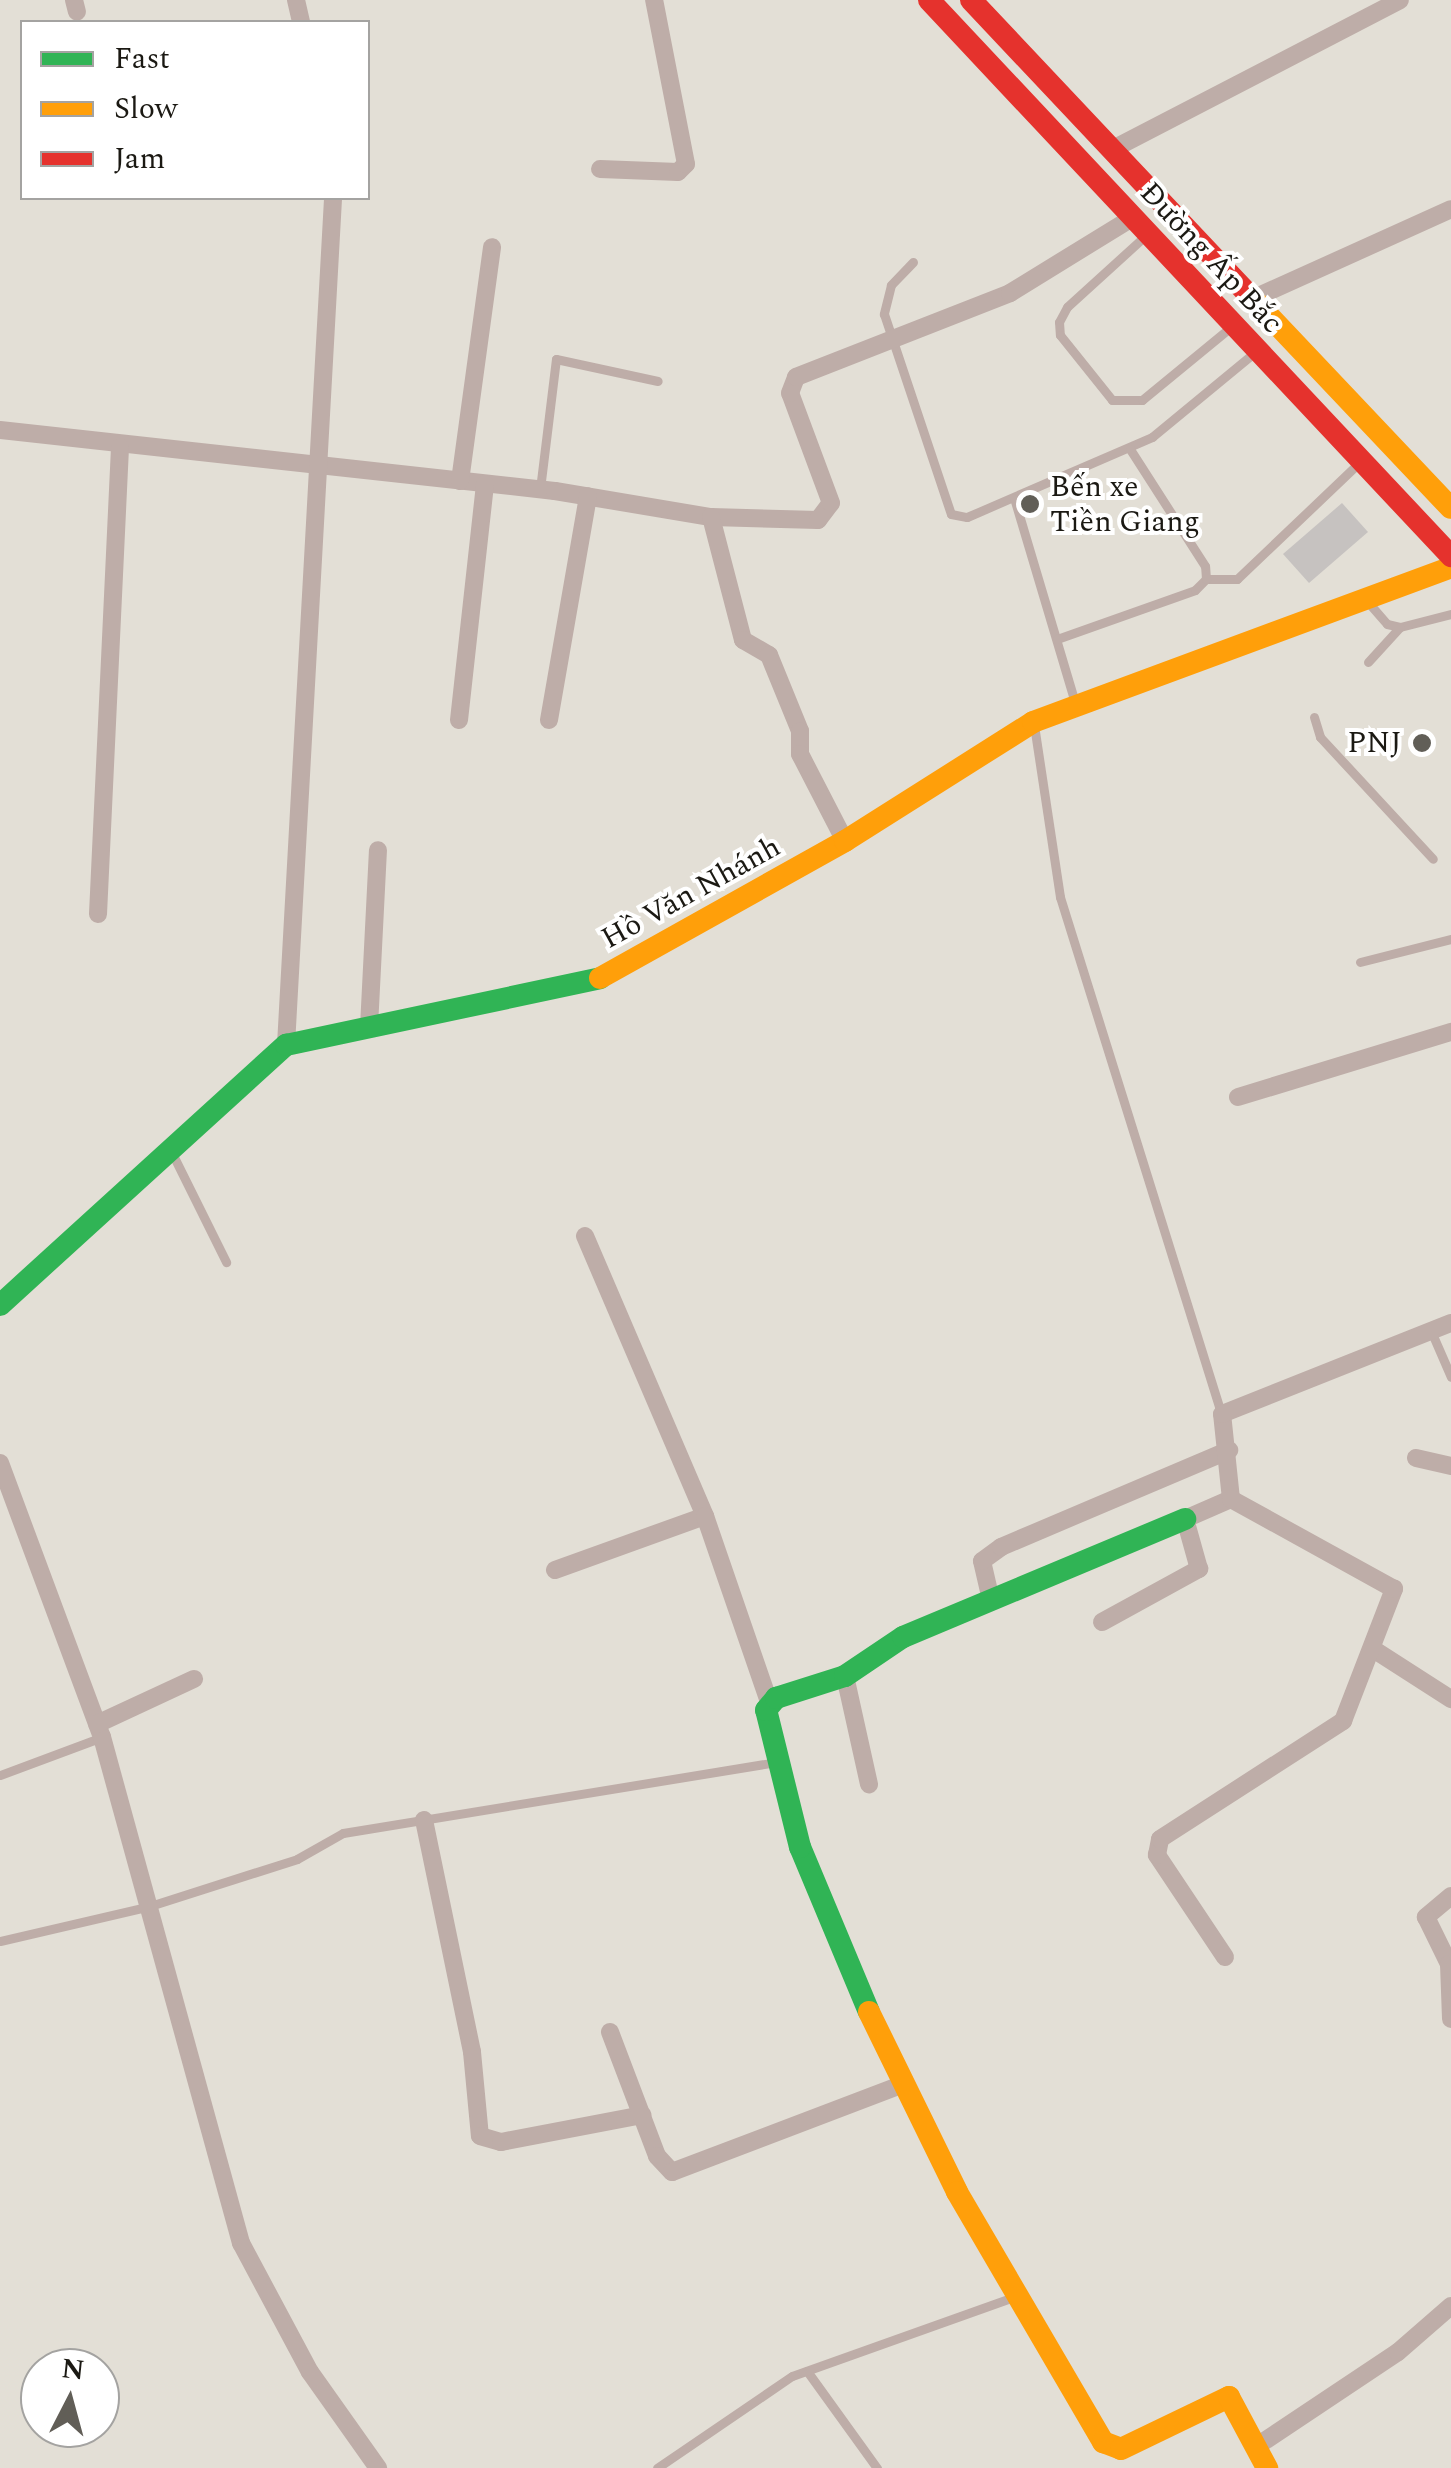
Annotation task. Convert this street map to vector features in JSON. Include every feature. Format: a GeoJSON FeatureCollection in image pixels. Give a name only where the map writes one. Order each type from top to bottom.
{"type":"FeatureCollection","features":[{"type":"Feature","properties":{"kind":"street"},"geometry":{"type":"LineString","coordinates":[[600,169],[678,172],[686,164],[654,0]]}},
{"type":"Feature","properties":{"kind":"street","name":"Đường Ấp Bắc"},"geometry":{"type":"LineString","coordinates":[[929,0],[1451,556]]}},
{"type":"Feature","properties":{"kind":"street","name":"Đường Ấp Bắc"},"geometry":{"type":"LineString","coordinates":[[971,0],[1451,508]]}},
{"type":"Feature","properties":{"kind":"street"},"geometry":{"type":"LineString","coordinates":[[1112,149],[1400,0]]}},
{"type":"Feature","properties":{"kind":"street"},"geometry":{"type":"LineString","coordinates":[[0,1306],[286,1045],[304,674],[323,468],[332,200]]}},
{"type":"Feature","properties":{"kind":"street"},"geometry":{"type":"LineString","coordinates":[[1252,299],[1451,208]]}},
{"type":"Feature","properties":{"kind":"street"},"geometry":{"type":"LineString","coordinates":[[0,430],[120,448],[540,489],[711,516],[828,515],[830,504],[789,384],[1010,293],[1140,226]]}},
{"type":"Feature","properties":{"kind":"street"},"geometry":{"type":"LineString","coordinates":[[460,481],[492,247]]}},
{"type":"Feature","properties":{"kind":"street"},"geometry":{"type":"LineString","coordinates":[[1296,391],[1322,371]]}},
{"type":"Feature","properties":{"kind":"street"},"geometry":{"type":"LineString","coordinates":[[98,914],[120,448]]}},
{"type":"Feature","properties":{"kind":"street"},"geometry":{"type":"LineString","coordinates":[[458,720],[485,484]]}},
{"type":"Feature","properties":{"kind":"street"},"geometry":{"type":"LineString","coordinates":[[549,720],[588,496]]}},
{"type":"Feature","properties":{"kind":"street"},"geometry":{"type":"LineString","coordinates":[[711,516],[743,640],[769,656],[800,731],[800,754],[845,841]]}},
{"type":"Feature","properties":{"kind":"street","name":"Hồ Văn Nhánh"},"geometry":{"type":"LineString","coordinates":[[286,1045],[601,978],[845,841],[1033,722],[1451,568]]}},
{"type":"Feature","properties":{"kind":"street"},"geometry":{"type":"LineString","coordinates":[[370,1027],[378,850]]}},
{"type":"Feature","properties":{"kind":"street"},"geometry":{"type":"LineString","coordinates":[[1238,1097],[1451,1032]]}},
{"type":"Feature","properties":{"kind":"street"},"geometry":{"type":"LineString","coordinates":[[586,1236],[706,1516],[769,1702],[777,1762],[834,1941],[1014,2298],[1112,2450],[1220,2396],[1234,2402],[1268,2468]]}},
{"type":"Feature","properties":{"kind":"street"},"geometry":{"type":"LineString","coordinates":[[1232,1498],[1222,1414],[1451,1323]]}},
{"type":"Feature","properties":{"kind":"street"},"geometry":{"type":"LineString","coordinates":[[991,1600],[982,1561],[1001,1546],[1229,1450]]}},
{"type":"Feature","properties":{"kind":"street"},"geometry":{"type":"LineString","coordinates":[[1416,1458],[1451,1466]]}},
{"type":"Feature","properties":{"kind":"street"},"geometry":{"type":"LineString","coordinates":[[0,1462],[100,1731],[241,2243],[310,2372],[378,2468]]}},
{"type":"Feature","properties":{"kind":"street"},"geometry":{"type":"LineString","coordinates":[[769,1702],[845,1676],[884,1646],[1232,1498]]}},
{"type":"Feature","properties":{"kind":"street"},"geometry":{"type":"LineString","coordinates":[[1225,1957],[1157,1855],[1160,1839],[1342,1721],[1393,1595],[1388,1582],[1232,1498]]}},
{"type":"Feature","properties":{"kind":"street"},"geometry":{"type":"LineString","coordinates":[[555,1570],[706,1516]]}},
{"type":"Feature","properties":{"kind":"street"},"geometry":{"type":"LineString","coordinates":[[1102,1622],[1198,1569],[1185,1519]]}},
{"type":"Feature","properties":{"kind":"street"},"geometry":{"type":"LineString","coordinates":[[1372,1649],[1451,1699]]}},
{"type":"Feature","properties":{"kind":"street"},"geometry":{"type":"LineString","coordinates":[[845,1676],[868,1784]]}},
{"type":"Feature","properties":{"kind":"street"},"geometry":{"type":"LineString","coordinates":[[100,1731],[194,1679]]}},
{"type":"Feature","properties":{"kind":"street"},"geometry":{"type":"LineString","coordinates":[[424,1820],[472,2052],[480,2136],[501,2142],[642,2115]]}},
{"type":"Feature","properties":{"kind":"street"},"geometry":{"type":"LineString","coordinates":[[1451,1896],[1426,1917],[1449,1964],[1451,2018]]}},
{"type":"Feature","properties":{"kind":"street"},"geometry":{"type":"LineString","coordinates":[[610,2032],[663,2166],[682,2172],[904,2084]]}},
{"type":"Feature","properties":{"kind":"street"},"geometry":{"type":"LineString","coordinates":[[1257,2446],[1398,2352],[1451,2306]]}},
{"type":"Feature","properties":{"kind":"lane"},"geometry":{"type":"LineString","coordinates":[[1140,226],[1067,307],[1059,322],[1060,335],[1112,400],[1142,400],[1234,325]]}},
{"type":"Feature","properties":{"kind":"lane"},"geometry":{"type":"LineString","coordinates":[[913,262],[885,300],[892,342],[951,514],[967,517],[1130,449],[1258,350]]}},
{"type":"Feature","properties":{"kind":"lane"},"geometry":{"type":"LineString","coordinates":[[540,489],[556,359],[658,381]]}},
{"type":"Feature","properties":{"kind":"lane"},"geometry":{"type":"LineString","coordinates":[[1130,449],[1205,566],[1206,579]]}},
{"type":"Feature","properties":{"kind":"lane"},"geometry":{"type":"LineString","coordinates":[[1057,639],[1195,590],[1206,579],[1237,579],[1361,461]]}},
{"type":"Feature","properties":{"kind":"lane"},"geometry":{"type":"LineString","coordinates":[[1014,498],[1077,706]]}},
{"type":"Feature","properties":{"kind":"lane"},"geometry":{"type":"LineString","coordinates":[[1365,600],[1387,624],[1400,627],[1451,614]]}},
{"type":"Feature","properties":{"kind":"lane"},"geometry":{"type":"LineString","coordinates":[[1368,662],[1400,627]]}},
{"type":"Feature","properties":{"kind":"lane"},"geometry":{"type":"LineString","coordinates":[[1314,717],[1320,738],[1433,859]]}},
{"type":"Feature","properties":{"kind":"lane"},"geometry":{"type":"LineString","coordinates":[[1033,722],[1060,897],[1222,1414]]}},
{"type":"Feature","properties":{"kind":"lane"},"geometry":{"type":"LineString","coordinates":[[1360,962],[1451,940]]}},
{"type":"Feature","properties":{"kind":"lane"},"geometry":{"type":"LineString","coordinates":[[170,1150],[226,1262]]}},
{"type":"Feature","properties":{"kind":"lane"},"geometry":{"type":"LineString","coordinates":[[1430,1331],[1451,1377]]}},
{"type":"Feature","properties":{"kind":"lane"},"geometry":{"type":"LineString","coordinates":[[0,1775],[100,1731]]}},
{"type":"Feature","properties":{"kind":"lane"},"geometry":{"type":"LineString","coordinates":[[0,1941],[150,1906],[297,1859],[343,1833],[777,1762]]}},
{"type":"Feature","properties":{"kind":"lane"},"geometry":{"type":"LineString","coordinates":[[657,2468],[755,2397],[807,2371],[1014,2298]]}},
{"type":"Feature","properties":{"kind":"lane"},"geometry":{"type":"LineString","coordinates":[[807,2371],[877,2468]]}},
{"type":"Feature","properties":{"kind":"building"},"geometry":{"type":"Polygon","coordinates":[[[1342,503],[1368,532],[1309,583],[1283,554],[1342,503]]]}},
{"type":"Feature","properties":{"kind":"traffic: fast"},"geometry":{"type":"LineString","coordinates":[[0,1305],[286,1045],[600,978]]}},
{"type":"Feature","properties":{"kind":"traffic: fast"},"geometry":{"type":"LineString","coordinates":[[869,2012],[800,1847],[766,1710],[776,1698],[845,1676],[903,1637],[1185,1519]]}},
{"type":"Feature","properties":{"kind":"traffic: slow"},"geometry":{"type":"LineString","coordinates":[[1254,300],[1451,508]]}},
{"type":"Feature","properties":{"kind":"traffic: slow"},"geometry":{"type":"LineString","coordinates":[[600,978],[845,841],[1033,722],[1451,567]]}},
{"type":"Feature","properties":{"kind":"traffic: slow"},"geometry":{"type":"LineString","coordinates":[[869,2012],[957,2192],[1103,2442],[1121,2449],[1229,2397],[1267,2468]]}},
{"type":"Feature","properties":{"kind":"traffic: jam"},"geometry":{"type":"LineString","coordinates":[[929,0],[1451,556]]}},
{"type":"Feature","properties":{"kind":"traffic: jam"},"geometry":{"type":"LineString","coordinates":[[971,0],[1254,300]]}},
{"type":"Feature","properties":{"kind":"place","name":"Bến xe Tiền Giang"},"geometry":{"type":"Point","coordinates":[1030,504]}},
{"type":"Feature","properties":{"kind":"place","name":"PNJ"},"geometry":{"type":"Point","coordinates":[1422,743]}}]}
